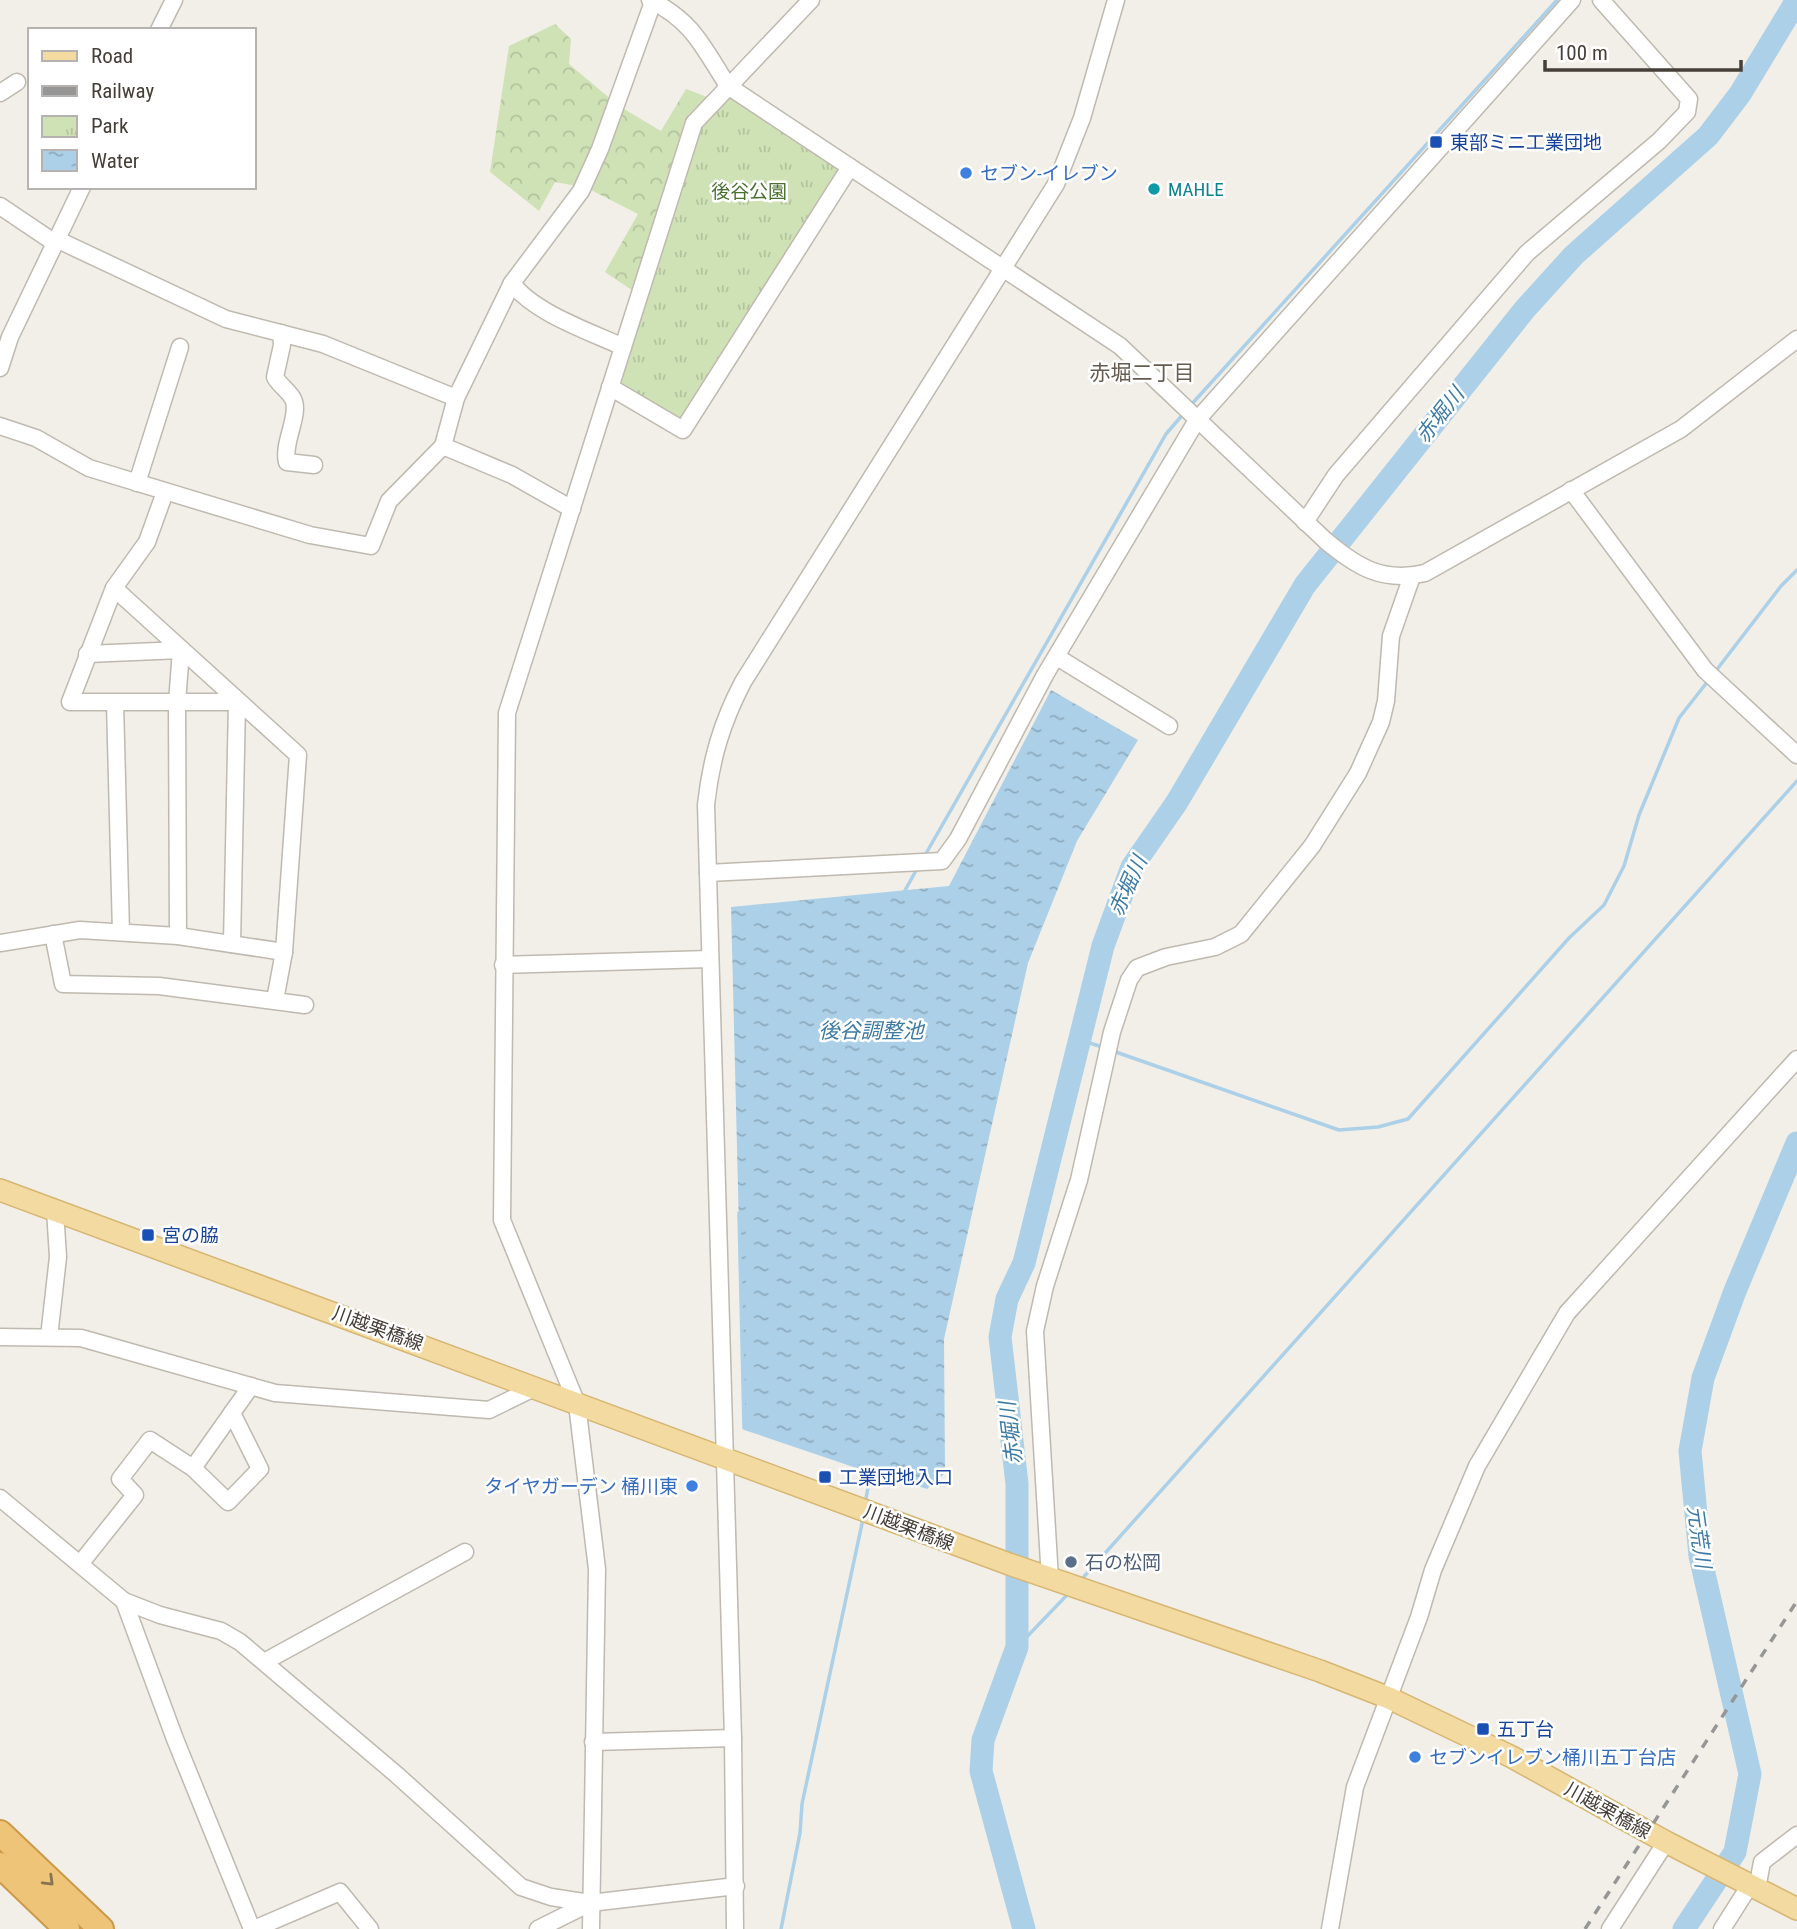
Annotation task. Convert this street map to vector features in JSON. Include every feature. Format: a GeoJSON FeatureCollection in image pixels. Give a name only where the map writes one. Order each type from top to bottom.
{"type":"FeatureCollection","features":[{"type":"Feature","properties":{"kind":"highway"},"geometry":{"type":"LineString","coordinates":[[0,1833],[101,1929]]}},
{"type":"Feature","properties":{"kind":"highway"},"geometry":{"type":"LineString","coordinates":[[0,1865],[66,1929]]}},
{"type":"Feature","properties":{"kind":"main road","name":"川越栗橋線"},"geometry":{"type":"LineString","coordinates":[[0,1190],[1044,1577],[1308,1667],[1389,1698],[1512,1757],[1674,1847],[1797,1909]]}},
{"type":"Feature","properties":{"kind":"street"},"geometry":{"type":"LineString","coordinates":[[160,28],[174,0]]}},
{"type":"Feature","properties":{"kind":"street"},"geometry":{"type":"LineString","coordinates":[[591,1929],[597,1569],[577,1404],[502,1220],[507,713],[694,123],[811,0]]}},
{"type":"Feature","properties":{"kind":"street"},"geometry":{"type":"LineString","coordinates":[[735,1929],[733,1738],[706,805],[713,756],[726,715],[762,651],[1003,271],[1068,158],[1116,0]]}},
{"type":"Feature","properties":{"kind":"street"},"geometry":{"type":"LineString","coordinates":[[708,873],[942,861],[958,839],[1057,657],[1196,420],[1572,0]]}},
{"type":"Feature","properties":{"kind":"street"},"geometry":{"type":"LineString","coordinates":[[1305,522],[1336,475],[1527,253],[1659,141],[1687,112],[1689,99],[1601,0]]}},
{"type":"Feature","properties":{"kind":"street"},"geometry":{"type":"LineString","coordinates":[[0,426],[36,438],[89,468],[310,535],[370,546],[390,501],[443,446],[456,398],[512,283],[580,191],[600,149],[652,1],[677,14],[691,29],[727,86],[1120,346],[1326,541],[1353,563],[1384,575],[1412,576],[1425,573],[1681,429],[1797,339]]}},
{"type":"Feature","properties":{"kind":"street"},"geometry":{"type":"LineString","coordinates":[[0,93],[17,82]]}},
{"type":"Feature","properties":{"kind":"street"},"geometry":{"type":"LineString","coordinates":[[610,387],[683,430],[850,167]]}},
{"type":"Feature","properties":{"kind":"street"},"geometry":{"type":"LineString","coordinates":[[0,368],[10,337],[81,189]]}},
{"type":"Feature","properties":{"kind":"street"},"geometry":{"type":"LineString","coordinates":[[0,206],[56,241],[226,319],[323,344],[456,398]]}},
{"type":"Feature","properties":{"kind":"street"},"geometry":{"type":"LineString","coordinates":[[512,283],[516,289],[555,316],[623,347]]}},
{"type":"Feature","properties":{"kind":"street"},"geometry":{"type":"LineString","coordinates":[[281,333],[282,345],[275,377],[293,398],[295,406],[285,454],[287,462],[314,465]]}},
{"type":"Feature","properties":{"kind":"street"},"geometry":{"type":"LineString","coordinates":[[137,483],[180,347]]}},
{"type":"Feature","properties":{"kind":"street"},"geometry":{"type":"LineString","coordinates":[[443,446],[512,475],[572,509]]}},
{"type":"Feature","properties":{"kind":"street"},"geometry":{"type":"LineString","coordinates":[[1571,490],[1705,670],[1797,755]]}},
{"type":"Feature","properties":{"kind":"street"},"geometry":{"type":"LineString","coordinates":[[164,492],[147,542],[114,587],[70,702],[237,702]]}},
{"type":"Feature","properties":{"kind":"street"},"geometry":{"type":"LineString","coordinates":[[1044,1577],[1035,1331],[1045,1286],[1080,1180],[1112,1032],[1129,981],[1137,968],[1166,957],[1216,947],[1241,934],[1312,846],[1359,774],[1381,722],[1386,701],[1391,636],[1412,576]]}},
{"type":"Feature","properties":{"kind":"street"},"geometry":{"type":"LineString","coordinates":[[114,587],[298,755],[284,952],[275,1000]]}},
{"type":"Feature","properties":{"kind":"street"},"geometry":{"type":"LineString","coordinates":[[87,654],[181,650]]}},
{"type":"Feature","properties":{"kind":"street"},"geometry":{"type":"LineString","coordinates":[[177,936],[177,703],[181,650]]}},
{"type":"Feature","properties":{"kind":"street"},"geometry":{"type":"LineString","coordinates":[[1057,657],[1168,726]]}},
{"type":"Feature","properties":{"kind":"street"},"geometry":{"type":"LineString","coordinates":[[232,944],[237,702]]}},
{"type":"Feature","properties":{"kind":"street"},"geometry":{"type":"LineString","coordinates":[[115,704],[121,932]]}},
{"type":"Feature","properties":{"kind":"street"},"geometry":{"type":"LineString","coordinates":[[0,943],[80,930],[177,936],[284,952]]}},
{"type":"Feature","properties":{"kind":"street"},"geometry":{"type":"LineString","coordinates":[[53,934],[62,984],[159,986],[304,1005]]}},
{"type":"Feature","properties":{"kind":"street"},"geometry":{"type":"LineString","coordinates":[[503,965],[710,959]]}},
{"type":"Feature","properties":{"kind":"street"},"geometry":{"type":"LineString","coordinates":[[1330,1929],[1355,1787],[1419,1617],[1433,1570],[1477,1466],[1567,1313],[1797,1059]]}},
{"type":"Feature","properties":{"kind":"street"},"geometry":{"type":"LineString","coordinates":[[49,1338],[58,1257],[55,1210]]}},
{"type":"Feature","properties":{"kind":"street"},"geometry":{"type":"LineString","coordinates":[[0,1337],[81,1338],[275,1393],[489,1410],[536,1387]]}},
{"type":"Feature","properties":{"kind":"street"},"geometry":{"type":"LineString","coordinates":[[193,1468],[251,1386]]}},
{"type":"Feature","properties":{"kind":"street"},"geometry":{"type":"LineString","coordinates":[[80,1564],[135,1496],[120,1479],[150,1440],[193,1468],[228,1502],[260,1469],[232,1413]]}},
{"type":"Feature","properties":{"kind":"street"},"geometry":{"type":"LineString","coordinates":[[0,1498],[124,1601],[160,1615],[221,1631],[240,1642],[397,1775],[521,1887],[551,1897],[590,1903],[736,1886]]}},
{"type":"Feature","properties":{"kind":"street"},"geometry":{"type":"LineString","coordinates":[[264,1662],[465,1552]]}},
{"type":"Feature","properties":{"kind":"street"},"geometry":{"type":"LineString","coordinates":[[124,1601],[175,1739],[253,1929],[340,1892],[370,1929]]}},
{"type":"Feature","properties":{"kind":"street"},"geometry":{"type":"LineString","coordinates":[[593,1742],[733,1738]]}},
{"type":"Feature","properties":{"kind":"street"},"geometry":{"type":"LineString","coordinates":[[1722,1929],[1751,1886],[1762,1862],[1797,1835]]}},
{"type":"Feature","properties":{"kind":"street"},"geometry":{"type":"LineString","coordinates":[[1610,1929],[1674,1847]]}},
{"type":"Feature","properties":{"kind":"street"},"geometry":{"type":"LineString","coordinates":[[538,1929],[590,1903]]}},
{"type":"Feature","properties":{"kind":"green space"},"geometry":{"type":"Polygon","coordinates":[[[555,24],[571,39],[569,64],[619,106],[661,131],[686,89],[715,100],[639,295],[605,272],[638,214],[587,188],[555,182],[539,211],[490,172],[509,46],[555,24]]]}},
{"type":"Feature","properties":{"kind":"green space","name":"後谷公園"},"geometry":{"type":"Polygon","coordinates":[[[728,86],[850,167],[683,430],[610,387],[694,123],[728,86]]]}},
{"type":"Feature","properties":{"kind":"water","name":"後谷調整池"},"geometry":{"type":"Polygon","coordinates":[[[1051,690],[1138,740],[1077,841],[1028,963],[944,1339],[945,1473],[927,1489],[744,1428],[731,907],[949,886],[1051,690]]]}},
{"type":"Feature","properties":{"kind":"waterway"},"geometry":{"type":"LineString","coordinates":[[1190,406],[1557,0]]}},
{"type":"Feature","properties":{"kind":"waterway","name":"赤堀川"},"geometry":{"type":"LineString","coordinates":[[1024,1929],[981,1771],[983,1740],[1017,1647],[1017,1484],[1000,1337],[1007,1299],[1024,1263],[1103,946],[1132,867],[1177,802],[1305,585],[1525,309],[1574,255],[1708,136],[1740,94],[1797,0]]}},
{"type":"Feature","properties":{"kind":"waterway"},"geometry":{"type":"LineString","coordinates":[[924,857],[1166,434],[1185,412]]}},
{"type":"Feature","properties":{"kind":"waterway"},"geometry":{"type":"LineString","coordinates":[[1715,672],[1781,586],[1797,570]]}},
{"type":"Feature","properties":{"kind":"waterway"},"geometry":{"type":"LineString","coordinates":[[1113,1051],[1339,1130],[1378,1127],[1408,1119],[1569,938],[1604,905],[1624,866],[1639,815],[1679,718],[1708,681]]}},
{"type":"Feature","properties":{"kind":"waterway"},"geometry":{"type":"LineString","coordinates":[[1081,1580],[1797,781]]}},
{"type":"Feature","properties":{"kind":"waterway"},"geometry":{"type":"LineString","coordinates":[[903,894],[918,867]]}},
{"type":"Feature","properties":{"kind":"waterway"},"geometry":{"type":"LineString","coordinates":[[1078,1039],[1102,1047]]}},
{"type":"Feature","properties":{"kind":"waterway","name":"元荒川"},"geometry":{"type":"LineString","coordinates":[[1684,1929],[1735,1852],[1750,1774],[1700,1556],[1690,1451],[1703,1378],[1735,1291],[1797,1143]]}},
{"type":"Feature","properties":{"kind":"waterway"},"geometry":{"type":"LineString","coordinates":[[739,1213],[744,1428],[871,1471],[865,1504]]}},
{"type":"Feature","properties":{"kind":"waterway"},"geometry":{"type":"LineString","coordinates":[[781,1929],[800,1833],[802,1804],[863,1519]]}},
{"type":"Feature","properties":{"kind":"waterway"},"geometry":{"type":"LineString","coordinates":[[1017,1647],[1069,1593]]}},
{"type":"Feature","properties":{"kind":"railway"},"geometry":{"type":"LineString","coordinates":[[1585,1929],[1797,1601]]}},
{"type":"Feature","properties":{"kind":"place","name":"東部ミニ工業団地"},"geometry":{"type":"Point","coordinates":[1436,142]}},
{"type":"Feature","properties":{"kind":"place","name":"セブン-イレブン"},"geometry":{"type":"Point","coordinates":[966,173]}},
{"type":"Feature","properties":{"kind":"place","name":"MAHLE"},"geometry":{"type":"Point","coordinates":[1154,189]}},
{"type":"Feature","properties":{"kind":"place","name":"宮の脇"},"geometry":{"type":"Point","coordinates":[148,1235]}},
{"type":"Feature","properties":{"kind":"place","name":"工業団地入口"},"geometry":{"type":"Point","coordinates":[825,1477]}},
{"type":"Feature","properties":{"kind":"place","name":"タイヤガーデン 桶川東"},"geometry":{"type":"Point","coordinates":[692,1486]}},
{"type":"Feature","properties":{"kind":"place","name":"石の松岡"},"geometry":{"type":"Point","coordinates":[1071,1562]}},
{"type":"Feature","properties":{"kind":"place","name":"五丁台"},"geometry":{"type":"Point","coordinates":[1483,1729]}},
{"type":"Feature","properties":{"kind":"place","name":"セブンイレブン桶川五丁台店"},"geometry":{"type":"Point","coordinates":[1415,1757]}},
{"type":"Feature","properties":{"kind":"district","name":"赤堀二丁目"},"geometry":{"type":"Point","coordinates":[1142,373]}}]}
